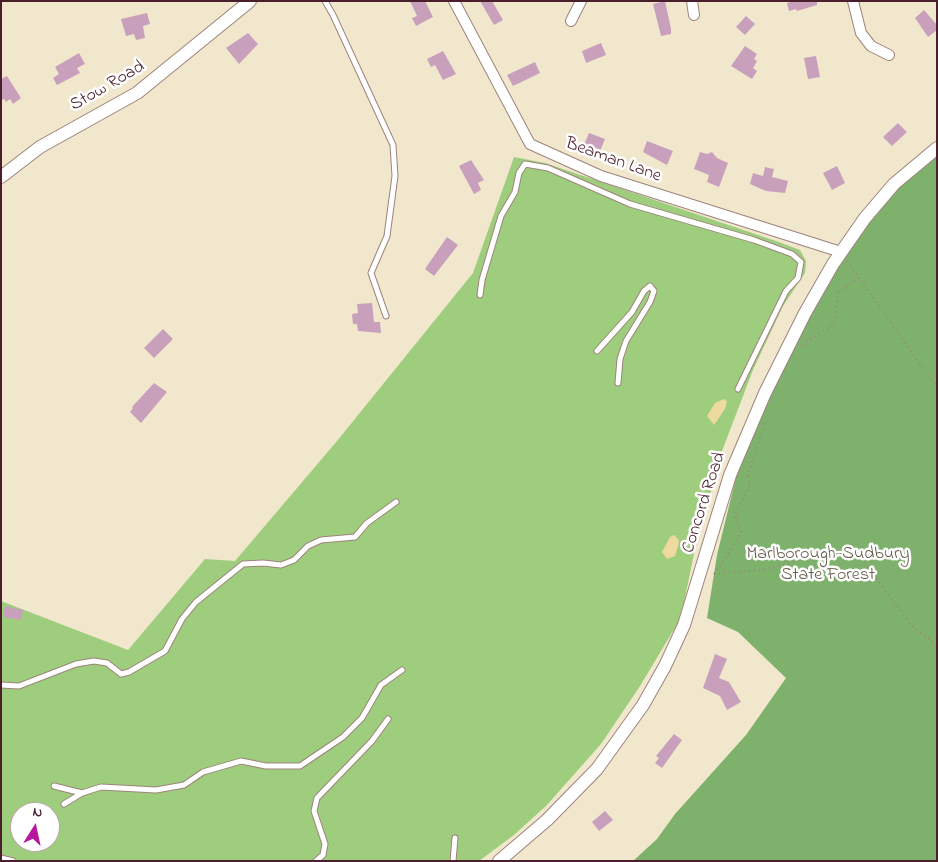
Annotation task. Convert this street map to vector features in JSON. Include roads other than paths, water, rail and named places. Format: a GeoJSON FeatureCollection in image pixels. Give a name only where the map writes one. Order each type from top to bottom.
{"type":"FeatureCollection","features":[{"type":"Feature","properties":{"kind":"street","name":"Stow Road"},"geometry":{"type":"LineString","coordinates":[[1,177],[40,147],[137,93],[250,1]]}},
{"type":"Feature","properties":{"kind":"street","name":"Beaman Lane"},"geometry":{"type":"LineString","coordinates":[[454,1],[530,144],[601,176],[841,252]]}},
{"type":"Feature","properties":{"kind":"street"},"geometry":{"type":"LineString","coordinates":[[571,21],[581,1]]}},
{"type":"Feature","properties":{"kind":"street"},"geometry":{"type":"LineString","coordinates":[[692,1],[694,15]]}},
{"type":"Feature","properties":{"kind":"street"},"geometry":{"type":"LineString","coordinates":[[853,1],[862,33],[871,46],[889,55]]}},
{"type":"Feature","properties":{"kind":"street","name":"Concord Road"},"geometry":{"type":"LineString","coordinates":[[499,861],[547,820],[597,769],[630,724],[654,686],[675,646],[708,573],[722,496],[747,434],[795,332],[841,252],[879,200],[900,179],[937,148]]}},
{"type":"Feature","properties":{"kind":"lane"},"geometry":{"type":"LineString","coordinates":[[325,1],[334,15],[393,145],[395,176],[387,236],[371,273],[386,316]]}},
{"type":"Feature","properties":{"kind":"lane"},"geometry":{"type":"LineString","coordinates":[[480,295],[482,280],[501,216],[515,192],[519,173],[525,164],[548,168],[630,204],[754,240],[792,254],[801,262],[798,278],[786,291],[738,390]]}},
{"type":"Feature","properties":{"kind":"lane"},"geometry":{"type":"LineString","coordinates":[[597,350],[632,312],[644,291],[650,286],[654,291],[650,302],[623,350],[618,383]]}},
{"type":"Feature","properties":{"kind":"lane"},"geometry":{"type":"LineString","coordinates":[[1,685],[19,686],[76,664],[94,661],[106,663],[121,674],[137,668],[165,651],[182,619],[196,602],[243,564],[263,563],[281,565],[294,560],[308,546],[321,540],[355,537],[367,523],[386,512],[396,502]]}},
{"type":"Feature","properties":{"kind":"lane"},"geometry":{"type":"LineString","coordinates":[[64,804],[82,793],[101,787],[156,790],[184,785],[203,772],[241,761],[266,766],[300,766],[343,737],[362,718],[381,685],[402,670]]}},
{"type":"Feature","properties":{"kind":"lane"},"geometry":{"type":"LineString","coordinates":[[316,861],[323,855],[325,844],[314,811],[317,798],[372,740],[388,719]]}},
{"type":"Feature","properties":{"kind":"lane"},"geometry":{"type":"LineString","coordinates":[[54,786],[82,793]]}},
{"type":"Feature","properties":{"kind":"lane"},"geometry":{"type":"LineString","coordinates":[[453,861],[455,838]]}},
{"type":"Feature","properties":{"kind":"lane"},"geometry":{"type":"LineString","coordinates":[[1,858],[13,861]]}},
{"type":"Feature","properties":{"kind":"park label","name":"Marlborough-Sudbury State Forest"},"geometry":{"type":"Point","coordinates":[828,565]}}]}
